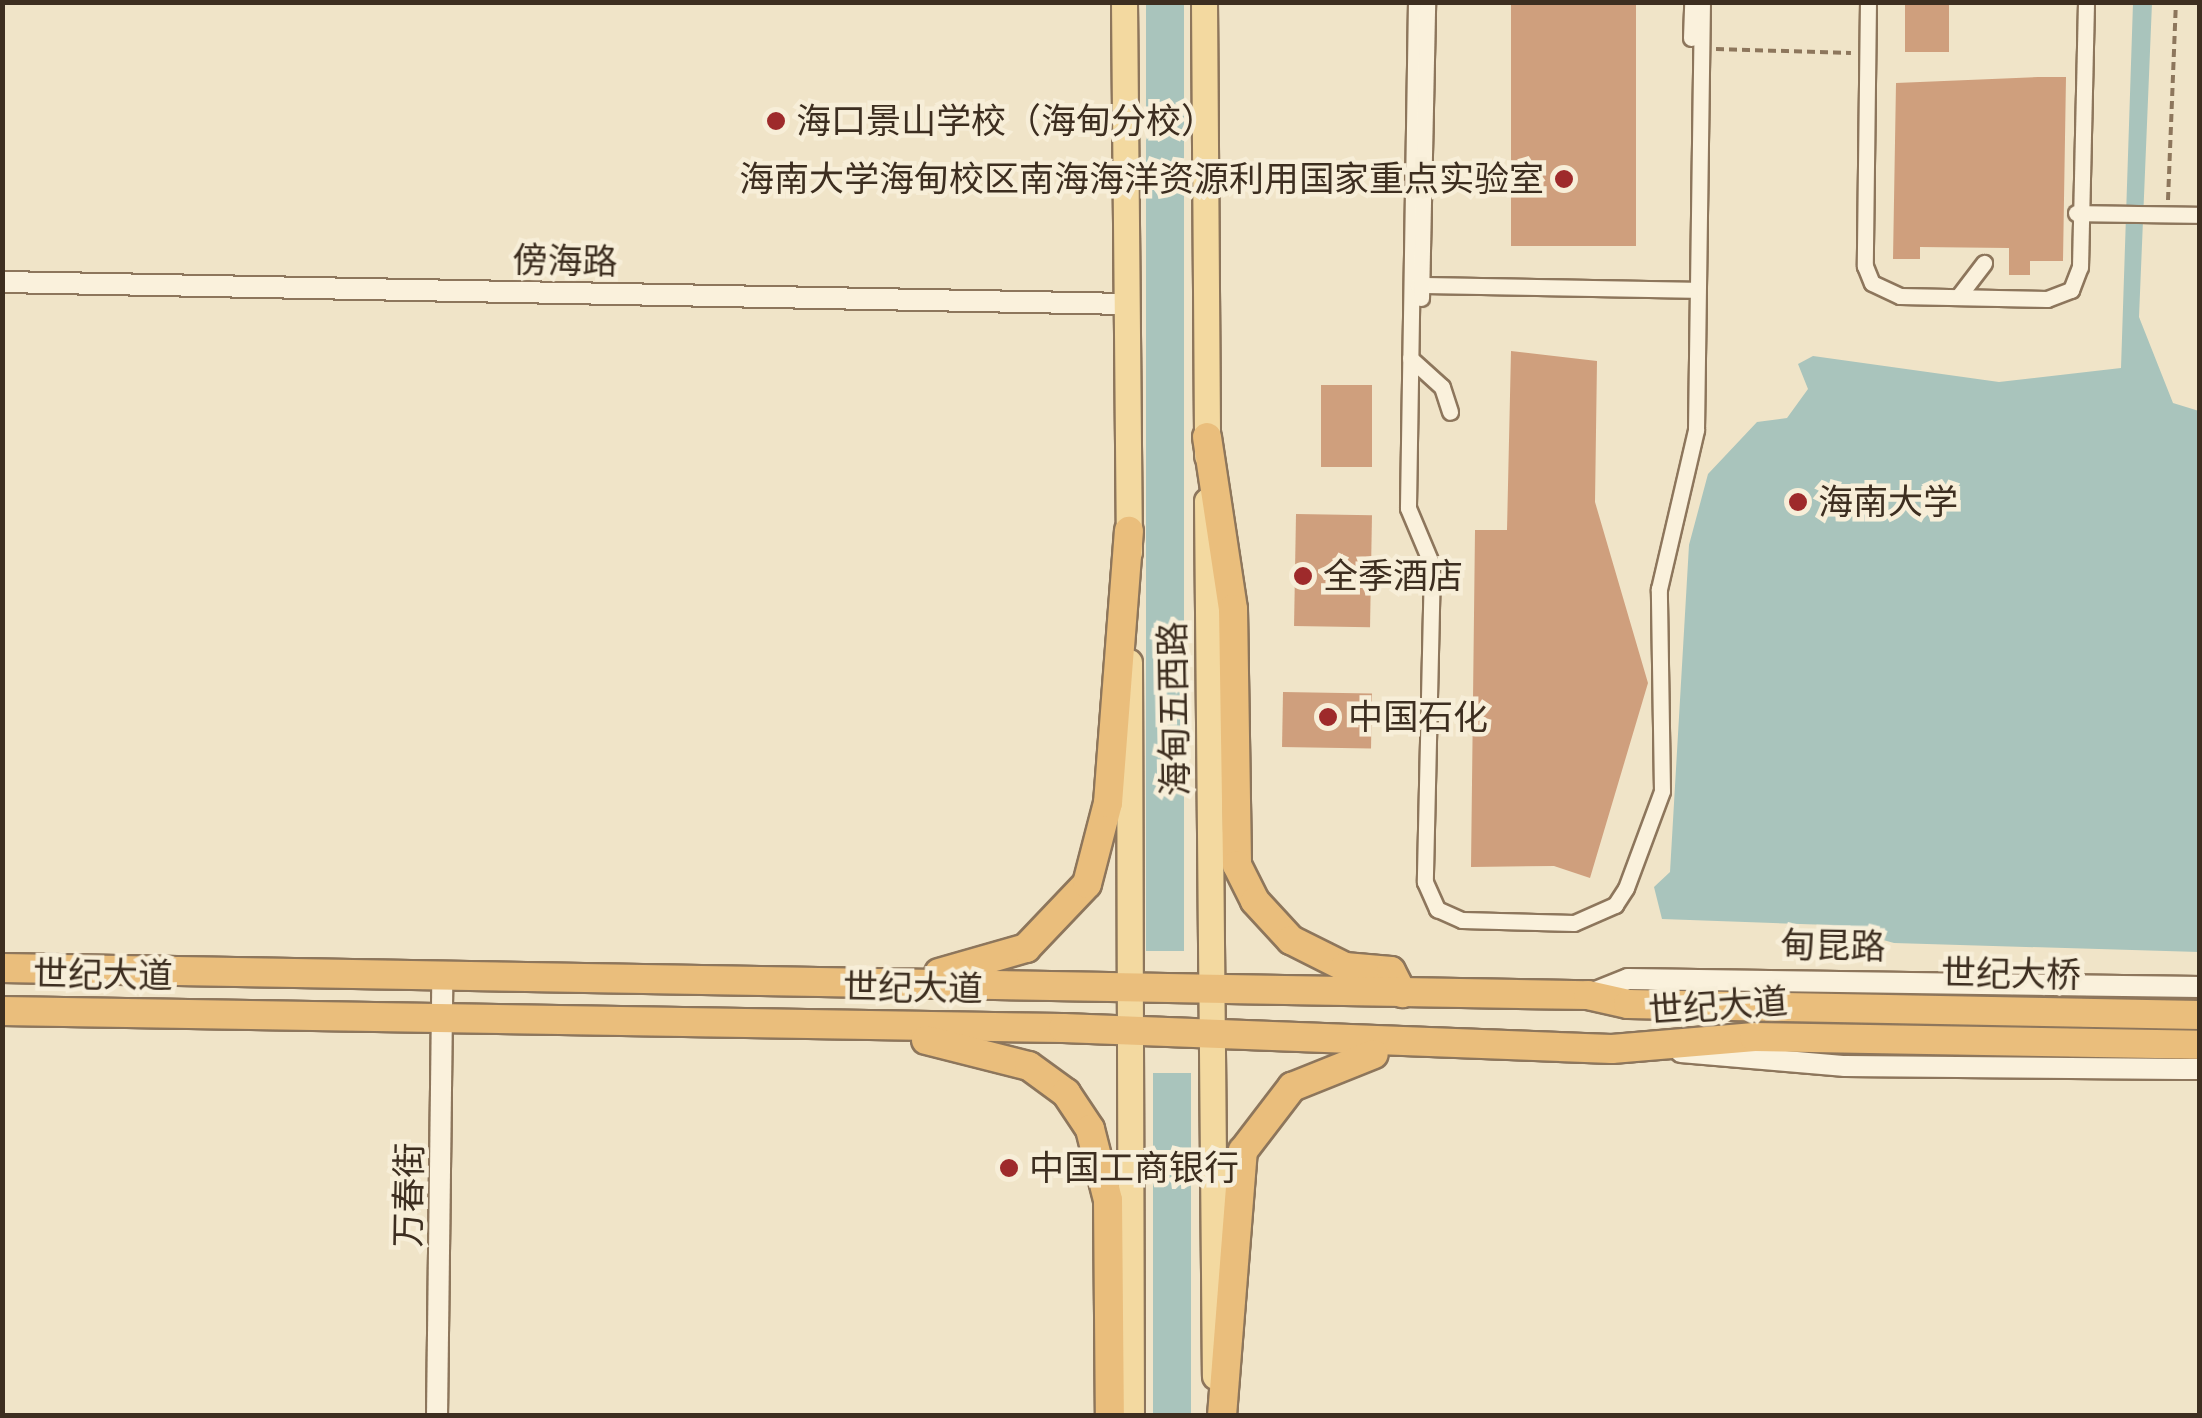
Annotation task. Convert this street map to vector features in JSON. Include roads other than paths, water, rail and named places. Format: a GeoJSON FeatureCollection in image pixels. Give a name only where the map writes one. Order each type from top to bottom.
{"type":"FeatureCollection","features":[{"type":"Feature","properties":{"kind":"highway"},"geometry":{"type":"LineString","coordinates":[[1207,437],[1233,609],[1238,865],[1255,901],[1291,940],[1335,963],[1391,971],[1402,993]]}},
{"type":"Feature","properties":{"kind":"highway"},"geometry":{"type":"LineString","coordinates":[[874,984],[1026,948],[1087,884],[1108,803],[1129,531]]}},
{"type":"Feature","properties":{"kind":"highway","name":"世纪大道"},"geometry":{"type":"LineString","coordinates":[[2,968],[1130,990],[1588,994],[1628,1004],[1820,1007]]}},
{"type":"Feature","properties":{"kind":"highway","name":"世纪大桥"},"geometry":{"type":"LineString","coordinates":[[1820,1007],[2200,1016]]}},
{"type":"Feature","properties":{"kind":"highway","name":"世纪大道"},"geometry":{"type":"LineString","coordinates":[[2,1011],[862,1025],[1655,1050],[1712,1037],[1820,1038]]}},
{"type":"Feature","properties":{"kind":"highway"},"geometry":{"type":"LineString","coordinates":[[862,1025],[1015,1060],[1062,1089],[1083,1116],[1108,1200],[1110,1416]]}},
{"type":"Feature","properties":{"kind":"highway","name":"世纪大桥"},"geometry":{"type":"LineString","coordinates":[[1820,1038],[2200,1046]]}},
{"type":"Feature","properties":{"kind":"highway"},"geometry":{"type":"LineString","coordinates":[[1218,1416],[1234,1332],[1234,1180],[1248,1140],[1292,1087],[1389,1044]]}},
{"type":"Feature","properties":{"kind":"main road","name":"海甸五西路"},"geometry":{"type":"LineString","coordinates":[[1124,2],[1131,1416]]}},
{"type":"Feature","properties":{"kind":"main road","name":"海甸五西路"},"geometry":{"type":"LineString","coordinates":[[1204,2],[1218,1416]]}},
{"type":"Feature","properties":{"kind":"street"},"geometry":{"type":"LineString","coordinates":[[1416,2],[1419,282]]}},
{"type":"Feature","properties":{"kind":"street"},"geometry":{"type":"LineString","coordinates":[[1427,2],[1414,362],[1417,508],[1438,566],[1437,893],[1463,911],[1584,911],[1618,885],[1654,790],[1651,593],[1689,429],[1702,2]]}},
{"type":"Feature","properties":{"kind":"street"},"geometry":{"type":"LineString","coordinates":[[1692,2],[1693,287]]}},
{"type":"Feature","properties":{"kind":"street"},"geometry":{"type":"LineString","coordinates":[[1872,2],[1867,53],[1868,275],[1890,294],[1961,294]]}},
{"type":"Feature","properties":{"kind":"street"},"geometry":{"type":"LineString","coordinates":[[1872,2],[1873,274],[1891,288],[2048,299],[2071,290],[2079,213],[2083,2]]}},
{"type":"Feature","properties":{"kind":"street"},"geometry":{"type":"LineString","coordinates":[[2079,213],[2200,214]]}},
{"type":"Feature","properties":{"kind":"street"},"geometry":{"type":"LineString","coordinates":[[1961,294],[1984,263]]}},
{"type":"Feature","properties":{"kind":"street","name":"傍海路"},"geometry":{"type":"LineString","coordinates":[[2,272],[1126,299]]}},
{"type":"Feature","properties":{"kind":"street","name":"傍海路"},"geometry":{"type":"LineString","coordinates":[[2,282],[1126,299]]}},
{"type":"Feature","properties":{"kind":"street"},"geometry":{"type":"LineString","coordinates":[[1419,282],[1693,287]]}},
{"type":"Feature","properties":{"kind":"street"},"geometry":{"type":"LineString","coordinates":[[1414,362],[1450,412]]}},
{"type":"Feature","properties":{"kind":"street","name":"万春街"},"geometry":{"type":"LineString","coordinates":[[446,1416],[448,976]]}},
{"type":"Feature","properties":{"kind":"street","name":"甸昆路"},"geometry":{"type":"LineString","coordinates":[[1588,994],[1628,979],[1666,978],[2200,987]]}},
{"type":"Feature","properties":{"kind":"street","name":"万春街"},"geometry":{"type":"LineString","coordinates":[[436,1416],[448,1018]]}},
{"type":"Feature","properties":{"kind":"street"},"geometry":{"type":"LineString","coordinates":[[1655,1050],[1844,1066],[2200,1069]]}},
{"type":"Feature","properties":{"kind":"water"},"geometry":{"type":"Polygon","coordinates":[[[1146,3],[1184,3],[1184,951],[1146,951],[1146,3]]]}},
{"type":"Feature","properties":{"kind":"water"},"geometry":{"type":"Polygon","coordinates":[[[2133,3],[2152,3],[2139,317],[2173,403],[2199,411],[2199,952],[1894,943],[1830,925],[1662,919],[1654,887],[1670,872],[1689,545],[1708,474],[1757,422],[1787,418],[1808,389],[1798,364],[1813,356],[1999,382],[2121,368],[2133,3]]]}},
{"type":"Feature","properties":{"kind":"water"},"geometry":{"type":"Polygon","coordinates":[[[1153,1073],[1191,1073],[1191,1415],[1153,1415],[1153,1073]]]}},
{"type":"Feature","properties":{"kind":"place","name":"海口景山学校（海甸分校）"},"geometry":{"type":"Point","coordinates":[776,121]}},
{"type":"Feature","properties":{"kind":"place","name":"海南大学海甸校区南海海洋资源利用国家重点实验室"},"geometry":{"type":"Point","coordinates":[1564,179]}},
{"type":"Feature","properties":{"kind":"place","name":"海南大学"},"geometry":{"type":"Point","coordinates":[1798,502]}},
{"type":"Feature","properties":{"kind":"place","name":"全季酒店"},"geometry":{"type":"Point","coordinates":[1303,576]}},
{"type":"Feature","properties":{"kind":"place","name":"中国石化"},"geometry":{"type":"Point","coordinates":[1328,717]}},
{"type":"Feature","properties":{"kind":"place","name":"中国工商银行"},"geometry":{"type":"Point","coordinates":[1009,1168]}}]}
